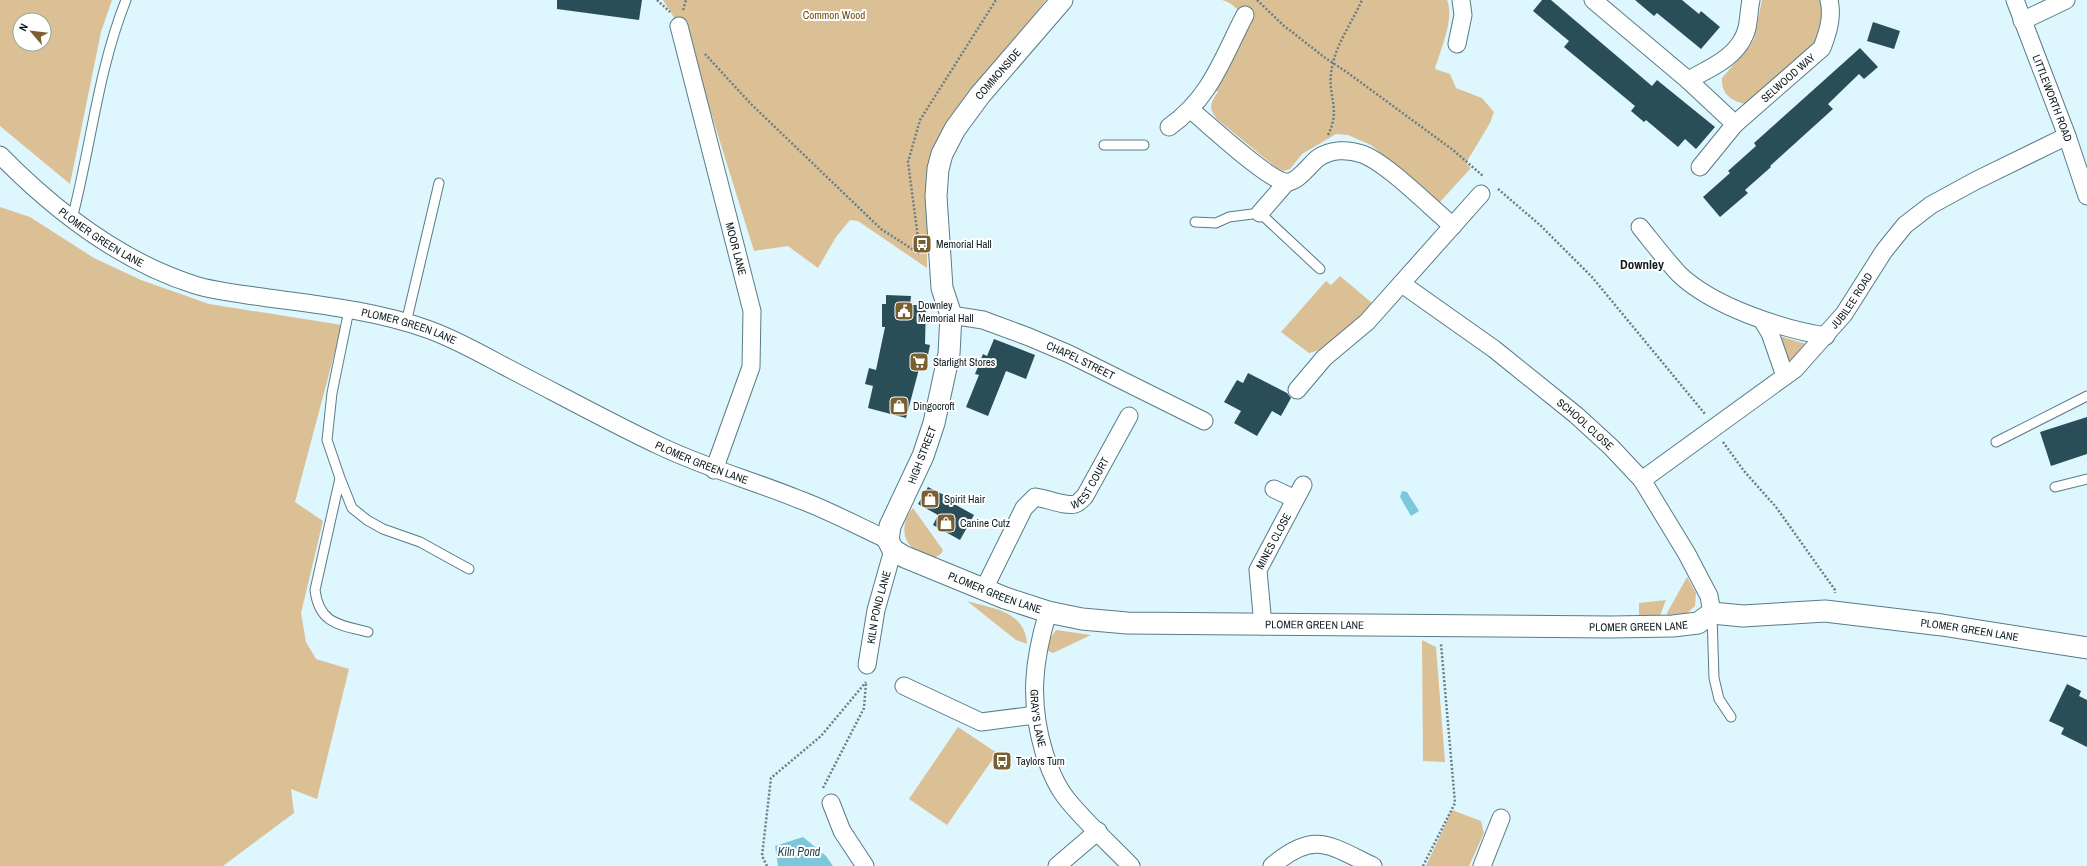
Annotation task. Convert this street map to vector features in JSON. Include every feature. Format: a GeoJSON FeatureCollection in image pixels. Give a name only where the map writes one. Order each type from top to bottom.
{"type":"FeatureCollection","features":[{"type":"Feature","properties":{"kind":"street","name":"COMMONSIDE"},"geometry":{"type":"LineString","coordinates":[[942,154],[955,129],[980,95],[1062,0]]}},
{"type":"Feature","properties":{"kind":"street"},"geometry":{"type":"LineString","coordinates":[[1456,44],[1463,15],[1461,0]]}},
{"type":"Feature","properties":{"kind":"street"},"geometry":{"type":"LineString","coordinates":[[1593,0],[1688,80],[1735,124]]}},
{"type":"Feature","properties":{"kind":"street"},"geometry":{"type":"LineString","coordinates":[[1688,80],[1722,62],[1737,48],[1746,29],[1751,0]]}},
{"type":"Feature","properties":{"kind":"street","name":"SELWOOD WAY"},"geometry":{"type":"LineString","coordinates":[[1700,167],[1735,124],[1822,48],[1828,31],[1831,11],[1829,0]]}},
{"type":"Feature","properties":{"kind":"street","name":"LITTLEWORTH ROAD"},"geometry":{"type":"LineString","coordinates":[[2015,0],[2067,136],[2087,196]]}},
{"type":"Feature","properties":{"kind":"street"},"geometry":{"type":"LineString","coordinates":[[2022,21],[2066,0]]}},
{"type":"Feature","properties":{"kind":"street"},"geometry":{"type":"LineString","coordinates":[[1168,128],[1191,110],[1209,87],[1245,15]]}},
{"type":"Feature","properties":{"kind":"street","name":"MOOR LANE"},"geometry":{"type":"LineString","coordinates":[[679,26],[752,311],[751,367],[714,470]]}},
{"type":"Feature","properties":{"kind":"street"},"geometry":{"type":"LineString","coordinates":[[1191,110],[1266,172],[1286,183]]}},
{"type":"Feature","properties":{"kind":"street","name":"JUBILEE ROAD"},"geometry":{"type":"LineString","coordinates":[[1642,480],[1795,369],[1844,314],[1884,251],[1905,225],[1931,205],[1975,181],[2067,136]]}},
{"type":"Feature","properties":{"kind":"street"},"geometry":{"type":"LineString","coordinates":[[1260,213],[1286,183],[1294,181],[1322,156],[1342,151],[1364,154],[1387,170],[1453,226]]}},
{"type":"Feature","properties":{"kind":"street","name":"HIGH STREET"},"geometry":{"type":"LineString","coordinates":[[890,545],[890,526],[911,484],[934,423],[949,354],[951,315],[942,288],[936,196],[938,169],[942,154]]}},
{"type":"Feature","properties":{"kind":"street","name":"PLOMER GREEN LANE"},"geometry":{"type":"LineString","coordinates":[[0,155],[19,174],[86,231],[106,244],[166,274],[196,285],[228,292],[349,310],[406,322],[428,329],[656,444],[714,470],[800,499],[890,545],[905,557],[984,589],[1048,612],[1082,619],[1127,623],[1263,626],[1439,625],[1611,627],[1673,626],[1698,623],[1712,613],[1743,616],[1803,611],[1835,612],[1942,625],[2087,648]]}},
{"type":"Feature","properties":{"kind":"street"},"geometry":{"type":"LineString","coordinates":[[1297,390],[1324,358],[1367,322],[1487,186]]}},
{"type":"Feature","properties":{"kind":"street"},"geometry":{"type":"LineString","coordinates":[[1640,227],[1680,274],[1695,287],[1762,320],[1802,332],[1826,336]]}},
{"type":"Feature","properties":{"kind":"street","name":"SCHOOL CLOSE"},"geometry":{"type":"LineString","coordinates":[[1402,284],[1494,349],[1576,415],[1642,480],[1687,554],[1709,596],[1712,613]]}},
{"type":"Feature","properties":{"kind":"street","name":"CHAPEL STREET"},"geometry":{"type":"LineString","coordinates":[[951,315],[983,320],[1029,337],[1069,354],[1204,421]]}},
{"type":"Feature","properties":{"kind":"street"},"geometry":{"type":"LineString","coordinates":[[1762,320],[1770,333],[1786,376]]}},
{"type":"Feature","properties":{"kind":"street","name":"WEST COURT"},"geometry":{"type":"LineString","coordinates":[[984,589],[1024,508],[1035,497],[1050,499],[1064,504],[1076,504],[1085,496],[1129,416]]}},
{"type":"Feature","properties":{"kind":"street","name":"MINES CLOSE"},"geometry":{"type":"LineString","coordinates":[[1263,626],[1258,570],[1299,492],[1274,489]]}},
{"type":"Feature","properties":{"kind":"street","name":"KILN POND LANE"},"geometry":{"type":"LineString","coordinates":[[867,665],[876,610],[890,545]]}},
{"type":"Feature","properties":{"kind":"street","name":"GRAY'S LANE"},"geometry":{"type":"LineString","coordinates":[[1048,612],[1036,659],[1033,696],[1035,715],[1050,771],[1066,798],[1131,866]]}},
{"type":"Feature","properties":{"kind":"street"},"geometry":{"type":"LineString","coordinates":[[904,686],[980,722],[1035,715]]}},
{"type":"Feature","properties":{"kind":"street"},"geometry":{"type":"LineString","coordinates":[[825,799],[842,831],[865,866]]}},
{"type":"Feature","properties":{"kind":"street"},"geometry":{"type":"LineString","coordinates":[[1482,866],[1501,818]]}},
{"type":"Feature","properties":{"kind":"street"},"geometry":{"type":"LineString","coordinates":[[1058,866],[1098,831]]}},
{"type":"Feature","properties":{"kind":"street"},"geometry":{"type":"LineString","coordinates":[[1272,866],[1284,856],[1305,846],[1321,843],[1373,866]]}},
{"type":"Feature","properties":{"kind":"lane"},"geometry":{"type":"LineString","coordinates":[[72,219],[84,173],[110,46],[126,0]]}},
{"type":"Feature","properties":{"kind":"lane"},"geometry":{"type":"LineString","coordinates":[[1104,145],[1144,145]]}},
{"type":"Feature","properties":{"kind":"lane"},"geometry":{"type":"LineString","coordinates":[[406,322],[439,183]]}},
{"type":"Feature","properties":{"kind":"lane"},"geometry":{"type":"LineString","coordinates":[[1195,222],[1216,223],[1229,217],[1260,213],[1320,269]]}},
{"type":"Feature","properties":{"kind":"lane"},"geometry":{"type":"LineString","coordinates":[[349,310],[332,394],[327,440],[352,508],[367,520],[383,529],[420,542],[469,569]]}},
{"type":"Feature","properties":{"kind":"lane"},"geometry":{"type":"LineString","coordinates":[[1996,442],[2087,396]]}},
{"type":"Feature","properties":{"kind":"lane"},"geometry":{"type":"LineString","coordinates":[[340,478],[315,590],[316,600],[323,613],[335,624],[368,632]]}},
{"type":"Feature","properties":{"kind":"lane"},"geometry":{"type":"LineString","coordinates":[[2055,487],[2087,479]]}},
{"type":"Feature","properties":{"kind":"lane"},"geometry":{"type":"LineString","coordinates":[[1712,613],[1714,678],[1719,699],[1731,718]]}},
{"type":"Feature","properties":{"kind":"path"},"geometry":{"type":"LineString","coordinates":[[1257,0],[1283,25],[1333,64],[1348,73],[1453,150],[1487,186],[1540,225],[1592,276],[1715,427],[1722,442],[1744,471],[1776,507],[1835,590],[1835,612]]}},
{"type":"Feature","properties":{"kind":"path"},"geometry":{"type":"LineString","coordinates":[[1326,141],[1332,127],[1334,114],[1331,75],[1337,48],[1362,0]]}},
{"type":"Feature","properties":{"kind":"path"},"geometry":{"type":"LineString","coordinates":[[700,48],[751,104],[881,229],[940,265]]}},
{"type":"Feature","properties":{"kind":"path"},"geometry":{"type":"LineString","coordinates":[[1423,866],[1454,803],[1439,625]]}},
{"type":"Feature","properties":{"kind":"path"},"geometry":{"type":"LineString","coordinates":[[825,799],[864,708],[867,665]]}},
{"type":"Feature","properties":{"kind":"path"},"geometry":{"type":"LineString","coordinates":[[767,866],[762,856],[771,778],[821,736],[866,682]]}},
{"type":"Feature","properties":{"kind":"green space"},"geometry":{"type":"Polygon","coordinates":[[[0,0],[112,0],[101,32],[70,184],[0,126],[0,0]]]}},
{"type":"Feature","properties":{"kind":"green space","name":"Common Wood"},"geometry":{"type":"Polygon","coordinates":[[[663,0],[1046,0],[957,111],[934,146],[929,161],[927,179],[927,268],[858,221],[850,220],[836,237],[818,268],[788,246],[754,251],[689,42],[663,0]]]}},
{"type":"Feature","properties":{"kind":"green space"},"geometry":{"type":"Polygon","coordinates":[[[1222,0],[1447,0],[1449,7],[1448,25],[1435,69],[1450,74],[1456,88],[1482,98],[1494,112],[1490,123],[1466,163],[1471,168],[1439,203],[1371,145],[1348,135],[1336,134],[1302,154],[1290,169],[1283,171],[1277,168],[1218,120],[1211,109],[1213,99],[1218,92],[1215,89],[1241,38],[1251,24],[1231,4],[1222,0]]]}},
{"type":"Feature","properties":{"kind":"green space"},"geometry":{"type":"Polygon","coordinates":[[[1762,0],[1823,0],[1821,38],[1746,104],[1736,101],[1728,96],[1723,88],[1722,78],[1750,46],[1754,39],[1762,0]]]}},
{"type":"Feature","properties":{"kind":"green space"},"geometry":{"type":"Polygon","coordinates":[[[0,207],[30,217],[94,258],[141,280],[209,304],[342,325],[295,502],[323,521],[301,613],[306,642],[316,659],[349,669],[317,799],[291,789],[294,813],[223,866],[0,866],[0,207]]]}},
{"type":"Feature","properties":{"kind":"green space"},"geometry":{"type":"Polygon","coordinates":[[[1340,276],[1372,303],[1345,334],[1328,346],[1309,353],[1281,332],[1326,281],[1331,285],[1340,276]]]}},
{"type":"Feature","properties":{"kind":"green space"},"geometry":{"type":"Polygon","coordinates":[[[1783,337],[1806,344],[1804,351],[1789,361],[1785,361],[1778,338],[1783,337]]]}},
{"type":"Feature","properties":{"kind":"green space"},"geometry":{"type":"Polygon","coordinates":[[[913,508],[943,550],[941,554],[934,558],[918,551],[907,541],[904,530],[905,524],[909,513],[913,508]]]}},
{"type":"Feature","properties":{"kind":"green space"},"geometry":{"type":"Polygon","coordinates":[[[1687,577],[1696,593],[1695,606],[1684,616],[1667,618],[1667,613],[1687,577]]]}},
{"type":"Feature","properties":{"kind":"green space"},"geometry":{"type":"Polygon","coordinates":[[[1666,600],[1659,618],[1643,619],[1639,616],[1639,603],[1666,600]]]}},
{"type":"Feature","properties":{"kind":"green space"},"geometry":{"type":"Polygon","coordinates":[[[967,601],[997,609],[1014,618],[1021,624],[1025,633],[1027,644],[1016,640],[967,601]]]}},
{"type":"Feature","properties":{"kind":"green space"},"geometry":{"type":"Polygon","coordinates":[[[1056,630],[1091,635],[1053,653],[1046,650],[1047,642],[1056,630]]]}},
{"type":"Feature","properties":{"kind":"green space"},"geometry":{"type":"Polygon","coordinates":[[[1422,640],[1436,647],[1445,762],[1423,761],[1422,640]]]}},
{"type":"Feature","properties":{"kind":"green space"},"geometry":{"type":"Polygon","coordinates":[[[958,727],[997,753],[947,825],[909,799],[958,727]]]}},
{"type":"Feature","properties":{"kind":"green space"},"geometry":{"type":"Polygon","coordinates":[[[1452,810],[1481,821],[1484,833],[1469,866],[1426,866],[1452,810]]]}},
{"type":"Feature","properties":{"kind":"water"},"geometry":{"type":"Polygon","coordinates":[[[1402,491],[1407,492],[1419,511],[1411,516],[1400,497],[1402,491]]]}},
{"type":"Feature","properties":{"kind":"water","name":"Kiln Pond"},"geometry":{"type":"Polygon","coordinates":[[[803,837],[826,856],[833,866],[778,866],[775,846],[803,837]]]}},
{"type":"Feature","properties":{"kind":"building"},"geometry":{"type":"Polygon","coordinates":[[[557,0],[642,0],[639,20],[557,9],[557,0]]]}},
{"type":"Feature","properties":{"kind":"building"},"geometry":{"type":"Polygon","coordinates":[[[1542,0],[1551,0],[1652,86],[1657,80],[1715,127],[1696,149],[1685,139],[1678,147],[1646,120],[1644,122],[1631,111],[1635,106],[1564,47],[1569,41],[1533,11],[1542,0]]]}},
{"type":"Feature","properties":{"kind":"building"},"geometry":{"type":"Polygon","coordinates":[[[1635,0],[1682,0],[1699,14],[1701,11],[1720,27],[1701,49],[1657,13],[1654,16],[1635,0]]]}},
{"type":"Feature","properties":{"kind":"building"},"geometry":{"type":"Polygon","coordinates":[[[1873,22],[1900,31],[1894,49],[1867,41],[1873,22]]]}},
{"type":"Feature","properties":{"kind":"building"},"geometry":{"type":"Polygon","coordinates":[[[1860,48],[1878,67],[1864,79],[1859,74],[1828,104],[1833,109],[1770,166],[1771,167],[1745,190],[1748,193],[1720,217],[1703,197],[1730,173],[1728,171],[1756,146],[1754,143],[1860,48]]]}},
{"type":"Feature","properties":{"kind":"building"},"geometry":{"type":"Polygon","coordinates":[[[886,295],[911,296],[910,305],[926,305],[925,344],[930,345],[925,370],[919,369],[906,418],[868,408],[873,386],[865,384],[869,368],[876,370],[885,327],[882,327],[882,304],[886,304],[886,295]]]}},
{"type":"Feature","properties":{"kind":"building"},"geometry":{"type":"Polygon","coordinates":[[[994,339],[1035,355],[1026,379],[1006,371],[988,416],[966,407],[979,375],[975,374],[983,354],[987,356],[994,339]]]}},
{"type":"Feature","properties":{"kind":"building"},"geometry":{"type":"Polygon","coordinates":[[[1248,373],[1287,393],[1291,398],[1281,416],[1272,411],[1257,436],[1234,423],[1241,411],[1224,402],[1237,380],[1243,383],[1248,373]]]}},
{"type":"Feature","properties":{"kind":"building"},"geometry":{"type":"Polygon","coordinates":[[[2087,417],[2087,454],[2051,466],[2040,432],[2087,417]]]}},
{"type":"Feature","properties":{"kind":"building"},"geometry":{"type":"Polygon","coordinates":[[[928,487],[948,497],[947,500],[974,515],[960,540],[933,525],[938,515],[918,504],[928,487]]]}},
{"type":"Feature","properties":{"kind":"building"},"geometry":{"type":"Polygon","coordinates":[[[2067,684],[2081,691],[2079,696],[2087,700],[2087,747],[2061,734],[2064,728],[2049,721],[2067,684]]]}},
{"type":"Feature","properties":{"kind":"place","name":"Memorial Hall"},"geometry":{"type":"Point","coordinates":[922,244]}},
{"type":"Feature","properties":{"kind":"place","name":"Downley Memorial Hall"},"geometry":{"type":"Point","coordinates":[904,311]}},
{"type":"Feature","properties":{"kind":"place","name":"Starlight Stores"},"geometry":{"type":"Point","coordinates":[919,362]}},
{"type":"Feature","properties":{"kind":"place","name":"Dingocroft"},"geometry":{"type":"Point","coordinates":[899,406]}},
{"type":"Feature","properties":{"kind":"place","name":"Spirit Hair"},"geometry":{"type":"Point","coordinates":[930,499]}},
{"type":"Feature","properties":{"kind":"place","name":"Canine Cutz"},"geometry":{"type":"Point","coordinates":[946,523]}},
{"type":"Feature","properties":{"kind":"place","name":"Taylors Turn"},"geometry":{"type":"Point","coordinates":[1002,761]}},
{"type":"Feature","properties":{"kind":"district","name":"Downley"},"geometry":{"type":"Point","coordinates":[1642,264]}}]}
